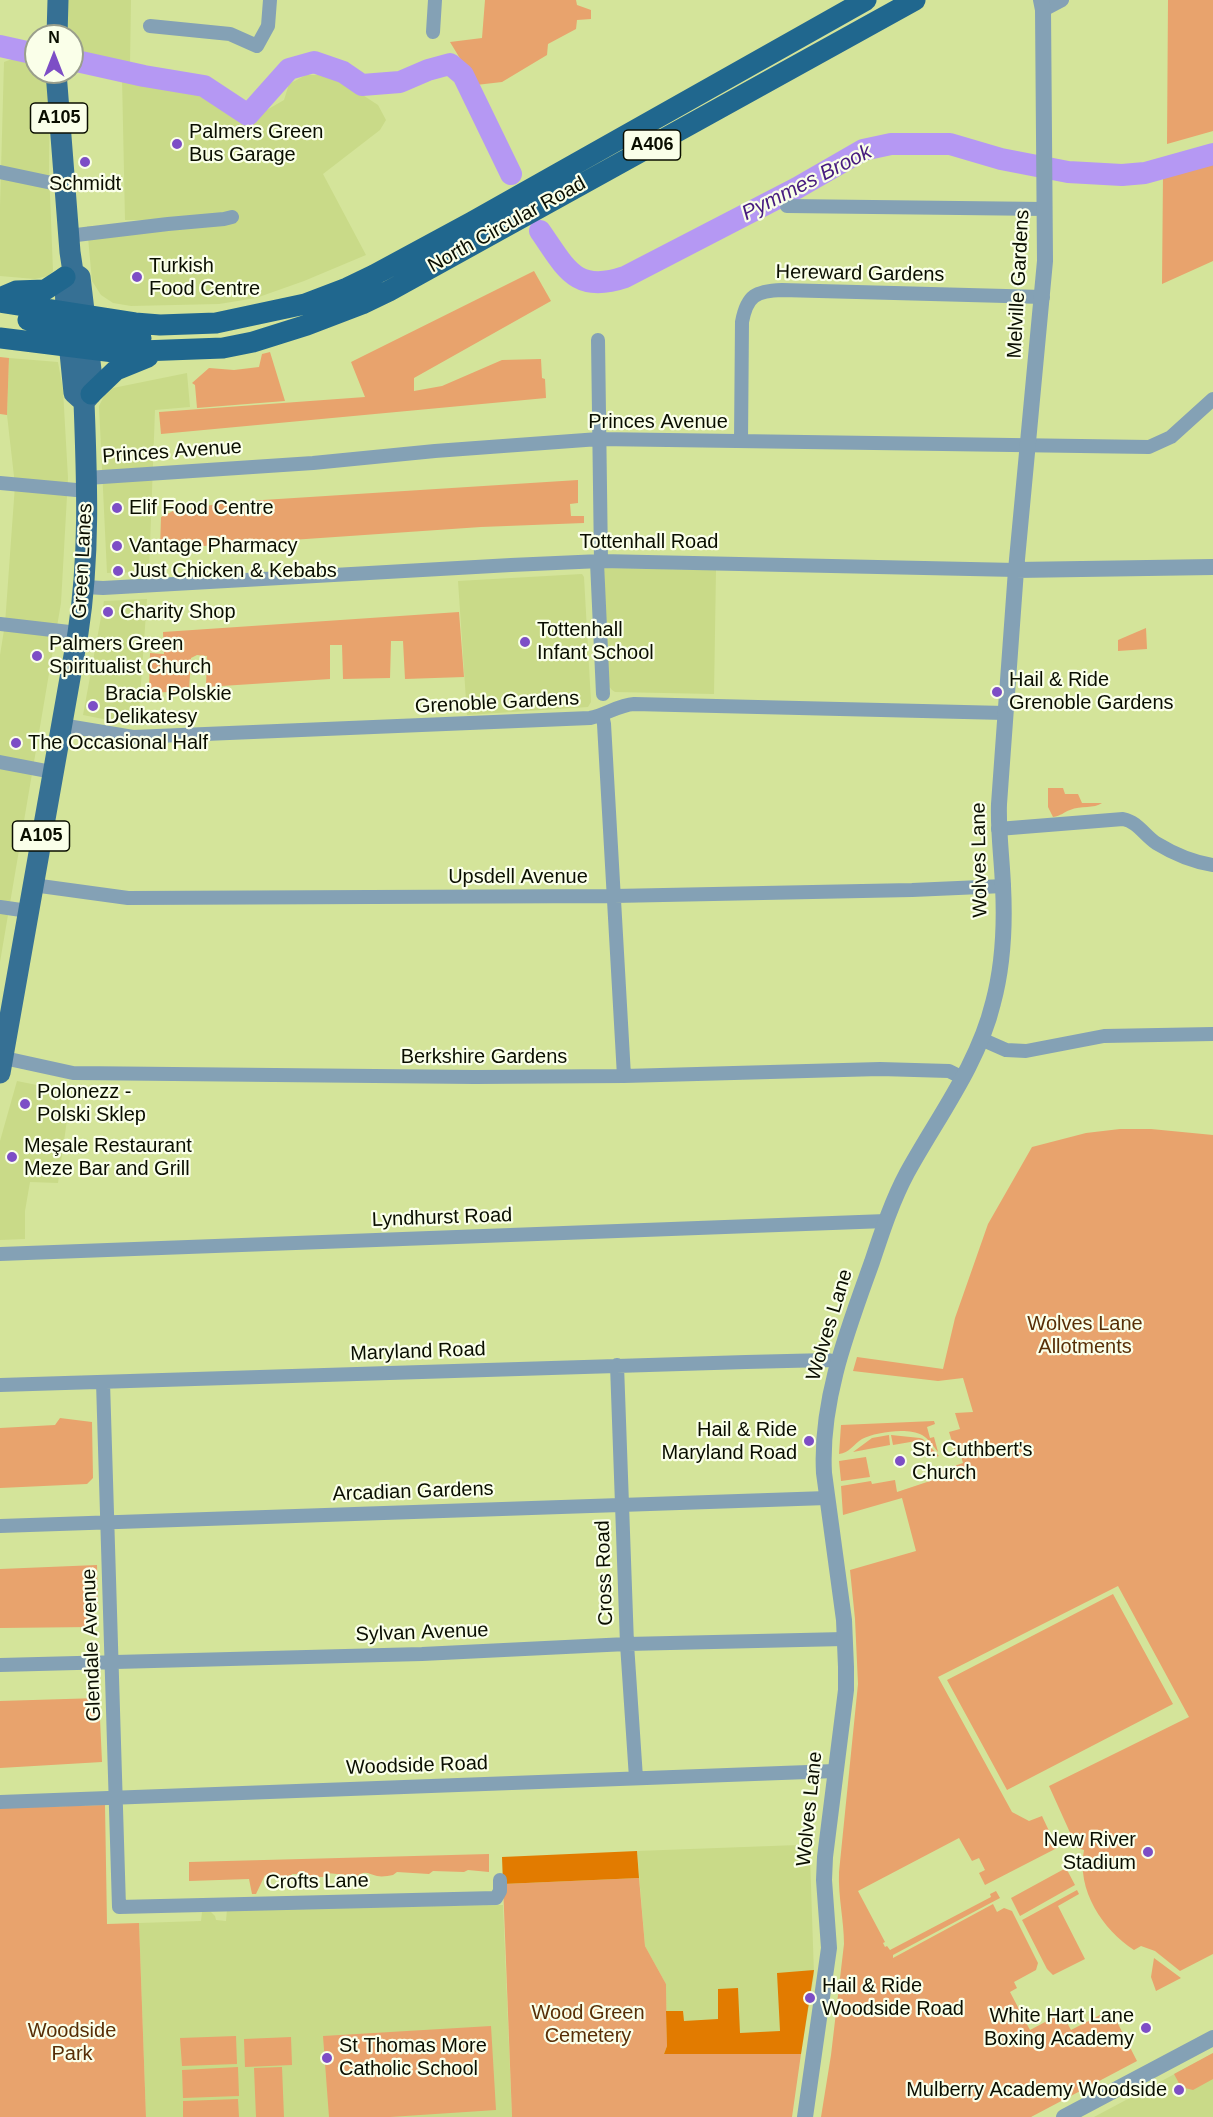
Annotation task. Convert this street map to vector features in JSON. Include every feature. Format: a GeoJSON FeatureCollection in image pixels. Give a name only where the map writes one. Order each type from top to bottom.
{"type":"FeatureCollection","features":[{"type":"Feature","properties":{"kind":"highway","name":"North Circular Road"},"geometry":{"type":"LineString","coordinates":[[77,330],[216,323],[288,309],[347,288],[472,222],[866,0]]}},
{"type":"Feature","properties":{"kind":"highway","name":"North Circular Road"},"geometry":{"type":"LineString","coordinates":[[77,330],[114,352],[156,352],[223,348],[253,342],[335,315],[389,291],[915,0]]}},
{"type":"Feature","properties":{"kind":"highway","name":"A406"},"geometry":{"type":"LineString","coordinates":[[0,300],[16,291],[45,290],[69,275]]}},
{"type":"Feature","properties":{"kind":"highway","name":"A406"},"geometry":{"type":"LineString","coordinates":[[0,300],[77,330]]}},
{"type":"Feature","properties":{"kind":"highway","name":"A406"},"geometry":{"type":"LineString","coordinates":[[0,316],[48,323],[95,334],[149,339],[214,338],[279,333]]}},
{"type":"Feature","properties":{"kind":"highway","name":"A406"},"geometry":{"type":"LineString","coordinates":[[0,338],[77,330]]}},
{"type":"Feature","properties":{"kind":"highway","name":"A406"},"geometry":{"type":"LineString","coordinates":[[87,398],[116,370],[156,352]]}},
{"type":"Feature","properties":{"kind":"main road"},"geometry":{"type":"LineString","coordinates":[[57,24],[58,0]]}},
{"type":"Feature","properties":{"kind":"main road","name":"Green Lanes"},"geometry":{"type":"LineString","coordinates":[[1,1063],[85,587],[87,398],[74,393],[77,330],[69,275],[57,84]]}},
{"type":"Feature","properties":{"kind":"street"},"geometry":{"type":"LineString","coordinates":[[150,26],[230,34],[258,46],[268,26],[270,0]]}},
{"type":"Feature","properties":{"kind":"street"},"geometry":{"type":"LineString","coordinates":[[433,32],[435,0]]}},
{"type":"Feature","properties":{"kind":"street"},"geometry":{"type":"LineString","coordinates":[[1042,5],[1062,0]]}},
{"type":"Feature","properties":{"kind":"street","name":"Melville Gardens"},"geometry":{"type":"LineString","coordinates":[[1016,570],[1045,261],[1042,5]]}},
{"type":"Feature","properties":{"kind":"street"},"geometry":{"type":"LineString","coordinates":[[0,172],[52,183],[63,182]]}},
{"type":"Feature","properties":{"kind":"street"},"geometry":{"type":"LineString","coordinates":[[786,206],[1045,209]]}},
{"type":"Feature","properties":{"kind":"street"},"geometry":{"type":"LineString","coordinates":[[68,236],[232,217]]}},
{"type":"Feature","properties":{"kind":"street","name":"Hereward Gardens"},"geometry":{"type":"LineString","coordinates":[[741,441],[742,322],[750,299],[758,293],[782,290],[1043,297]]}},
{"type":"Feature","properties":{"kind":"street"},"geometry":{"type":"LineString","coordinates":[[598,340],[599,561],[603,694]]}},
{"type":"Feature","properties":{"kind":"street","name":"Princes Avenue"},"geometry":{"type":"LineString","coordinates":[[0,483],[87,484],[158,471],[313,463],[599,439],[1029,447],[1155,446],[1171,437],[1213,399]]}},
{"type":"Feature","properties":{"kind":"street","name":"Tottenhall Road"},"geometry":{"type":"LineString","coordinates":[[85,587],[123,587],[599,561],[1016,570],[1213,567]]}},
{"type":"Feature","properties":{"kind":"street","name":"Wolves Lane"},"geometry":{"type":"LineString","coordinates":[[805,2117],[828,1954],[825,1857],[846,1690],[838,1572],[823,1459],[824,1433],[838,1362],[886,1221],[906,1174],[963,1078],[981,1039],[993,1004],[1001,962],[1004,886],[998,829],[1016,570]]}},
{"type":"Feature","properties":{"kind":"street"},"geometry":{"type":"LineString","coordinates":[[0,624],[78,633]]}},
{"type":"Feature","properties":{"kind":"street","name":"Grenoble Gardens"},"geometry":{"type":"LineString","coordinates":[[61,725],[133,736],[477,724],[584,719],[602,715],[624,705],[634,704],[1005,713]]}},
{"type":"Feature","properties":{"kind":"street"},"geometry":{"type":"LineString","coordinates":[[602,715],[624,1076]]}},
{"type":"Feature","properties":{"kind":"street"},"geometry":{"type":"LineString","coordinates":[[0,762],[52,772]]}},
{"type":"Feature","properties":{"kind":"street"},"geometry":{"type":"LineString","coordinates":[[998,829],[1123,819],[1137,825],[1155,843],[1194,862],[1213,865]]}},
{"type":"Feature","properties":{"kind":"street","name":"Upsdell Avenue"},"geometry":{"type":"LineString","coordinates":[[33,885],[128,898],[614,896],[1004,886]]}},
{"type":"Feature","properties":{"kind":"street"},"geometry":{"type":"LineString","coordinates":[[0,907],[28,911]]}},
{"type":"Feature","properties":{"kind":"street"},"geometry":{"type":"LineString","coordinates":[[981,1039],[1006,1050],[1026,1051],[1104,1036],[1213,1034]]}},
{"type":"Feature","properties":{"kind":"street","name":"Berkshire Gardens"},"geometry":{"type":"LineString","coordinates":[[1,1063],[73,1073],[624,1076],[880,1069],[949,1071],[963,1078]]}},
{"type":"Feature","properties":{"kind":"street","name":"Lyndhurst Road"},"geometry":{"type":"LineString","coordinates":[[0,1254],[886,1221]]}},
{"type":"Feature","properties":{"kind":"street","name":"Maryland Road"},"geometry":{"type":"LineString","coordinates":[[0,1385],[617,1365],[828,1360],[838,1362]]}},
{"type":"Feature","properties":{"kind":"street","name":"Cross Road"},"geometry":{"type":"LineString","coordinates":[[617,1365],[627,1644],[636,1778]]}},
{"type":"Feature","properties":{"kind":"street","name":"Glendale Avenue"},"geometry":{"type":"LineString","coordinates":[[103,1382],[119,1907]]}},
{"type":"Feature","properties":{"kind":"street","name":"Arcadian Gardens"},"geometry":{"type":"LineString","coordinates":[[0,1526],[827,1498]]}},
{"type":"Feature","properties":{"kind":"street","name":"Sylvan Avenue"},"geometry":{"type":"LineString","coordinates":[[0,1665],[422,1654],[627,1644],[844,1639]]}},
{"type":"Feature","properties":{"kind":"street","name":"Woodside Road"},"geometry":{"type":"LineString","coordinates":[[0,1802],[835,1771]]}},
{"type":"Feature","properties":{"kind":"street","name":"Crofts Lane"},"geometry":{"type":"LineString","coordinates":[[119,1907],[496,1898],[500,1892],[500,1880]]}},
{"type":"Feature","properties":{"kind":"street"},"geometry":{"type":"LineString","coordinates":[[1064,2117],[1213,2038]]}},
{"type":"Feature","properties":{"kind":"shaded area"},"geometry":{"type":"Polygon","coordinates":[[[68,0],[131,0],[130,64],[84,56],[84,24],[67,24],[68,0]]]}},
{"type":"Feature","properties":{"kind":"shaded area"},"geometry":{"type":"Polygon","coordinates":[[[24,54],[24,84],[50,84],[49,170],[53,271],[48,276],[35,279],[0,276],[4,62],[24,54]]]}},
{"type":"Feature","properties":{"kind":"shaded area"},"geometry":{"type":"Polygon","coordinates":[[[306,75],[332,75],[378,105],[386,120],[380,130],[323,174],[366,255],[256,298],[219,304],[131,306],[113,303],[101,295],[92,281],[87,226],[146,227],[151,220],[125,220],[122,77],[211,94],[246,122],[284,100],[289,84],[306,75]]]}},
{"type":"Feature","properties":{"kind":"shaded area"},"geometry":{"type":"Polygon","coordinates":[[[9,358],[58,362],[63,390],[68,478],[61,603],[0,962],[0,655],[5,624],[15,485],[7,415],[9,358]]]}},
{"type":"Feature","properties":{"kind":"shaded area"},"geometry":{"type":"Polygon","coordinates":[[[187,373],[190,407],[155,410],[149,572],[107,573],[99,406],[104,396],[113,388],[187,373]]]}},
{"type":"Feature","properties":{"kind":"shaded area"},"geometry":{"type":"Polygon","coordinates":[[[604,568],[716,570],[714,694],[615,692],[612,690],[608,685],[604,568]]]}},
{"type":"Feature","properties":{"kind":"shaded area","name":"Tottenhall Infant School"},"geometry":{"type":"Polygon","coordinates":[[[582,574],[591,702],[588,707],[467,715],[458,581],[582,574]]]}},
{"type":"Feature","properties":{"kind":"shaded area"},"geometry":{"type":"Polygon","coordinates":[[[147,599],[138,726],[83,715],[104,601],[147,599]]]}},
{"type":"Feature","properties":{"kind":"shaded area"},"geometry":{"type":"Polygon","coordinates":[[[17,1081],[71,1092],[58,1183],[30,1182],[25,1211],[25,1239],[0,1240],[0,1141],[17,1081]]]}},
{"type":"Feature","properties":{"kind":"shaded area"},"geometry":{"type":"Polygon","coordinates":[[[798,1845],[798,1856],[810,1856],[814,1975],[801,2054],[664,2054],[667,2046],[666,1984],[645,1946],[637,1851],[798,1845]]]}},
{"type":"Feature","properties":{"kind":"shaded area"},"geometry":{"type":"Polygon","coordinates":[[[637,1851],[639,1878],[503,1884],[502,1857],[637,1851]]]}},
{"type":"Feature","properties":{"kind":"shaded area","name":"St Thomas More Catholic School"},"geometry":{"type":"Polygon","coordinates":[[[503,1905],[512,2117],[146,2117],[139,1923],[201,1921],[202,1912],[211,1912],[216,1920],[226,1921],[227,1909],[503,1905]]]}},
{"type":"Feature","properties":{"kind":"shaded area"},"geometry":{"type":"Polygon","coordinates":[[[814,1970],[801,2054],[664,2054],[667,2046],[666,2011],[683,2011],[684,2021],[718,2019],[718,1989],[738,1988],[740,2033],[780,2031],[777,1973],[814,1970]]]}},
{"type":"Feature","properties":{"kind":"shaded area","name":"Mulberry Academy Woodside"},"geometry":{"type":"Polygon","coordinates":[[[1213,2053],[1213,2117],[1094,2117],[1169,2077],[1213,2053]]]}},
{"type":"Feature","properties":{"kind":"green space"},"geometry":{"type":"Polygon","coordinates":[[[485,0],[576,0],[577,5],[591,10],[591,19],[577,20],[576,29],[548,44],[547,55],[502,82],[476,85],[450,42],[482,38],[485,0]]]}},
{"type":"Feature","properties":{"kind":"green space"},"geometry":{"type":"Polygon","coordinates":[[[1168,0],[1213,0],[1213,131],[1167,144],[1168,0]]]}},
{"type":"Feature","properties":{"kind":"green space"},"geometry":{"type":"Polygon","coordinates":[[[1213,161],[1213,261],[1162,284],[1163,175],[1213,161]]]}},
{"type":"Feature","properties":{"kind":"green space"},"geometry":{"type":"Polygon","coordinates":[[[534,271],[551,301],[414,378],[414,391],[442,386],[502,360],[541,359],[546,398],[161,434],[159,412],[365,397],[351,362],[534,271]]]}},
{"type":"Feature","properties":{"kind":"green space"},"geometry":{"type":"Polygon","coordinates":[[[270,352],[285,401],[197,408],[195,385],[192,383],[209,368],[234,370],[259,367],[262,354],[270,352]]]}},
{"type":"Feature","properties":{"kind":"green space"},"geometry":{"type":"Polygon","coordinates":[[[0,357],[9,358],[7,415],[0,414],[0,357]]]}},
{"type":"Feature","properties":{"kind":"green space"},"geometry":{"type":"Polygon","coordinates":[[[578,480],[578,503],[570,504],[571,516],[584,516],[584,523],[481,527],[160,549],[161,517],[173,511],[231,502],[578,480]]]}},
{"type":"Feature","properties":{"kind":"green space"},"geometry":{"type":"Polygon","coordinates":[[[459,612],[464,677],[405,679],[403,641],[391,641],[390,678],[343,679],[342,645],[330,645],[330,679],[206,687],[207,656],[197,655],[191,658],[189,691],[149,693],[150,653],[164,654],[163,632],[459,612]]]}},
{"type":"Feature","properties":{"kind":"green space"},"geometry":{"type":"Polygon","coordinates":[[[1146,628],[1147,649],[1118,651],[1118,640],[1146,628]]]}},
{"type":"Feature","properties":{"kind":"green space"},"geometry":{"type":"Polygon","coordinates":[[[1048,788],[1063,788],[1065,794],[1078,794],[1082,803],[1102,803],[1074,809],[1053,817],[1048,807],[1048,788]]]}},
{"type":"Feature","properties":{"kind":"green space","name":"Wolves Lane Allotments"},"geometry":{"type":"Polygon","coordinates":[[[1120,1129],[1151,1129],[1213,1135],[1213,1954],[1180,1971],[1155,1951],[1141,1946],[1134,1950],[1112,1932],[1094,1908],[1084,1880],[1084,1850],[1077,1848],[1049,1786],[1189,1717],[1118,1586],[938,1677],[1012,1812],[1029,1821],[1042,1816],[1057,1848],[985,1885],[979,1873],[985,1870],[979,1858],[972,1861],[959,1838],[858,1891],[885,1942],[883,1943],[885,1947],[887,1946],[890,1950],[991,1897],[990,1894],[996,1891],[1000,1898],[893,1955],[893,1958],[993,1904],[997,1912],[1004,1908],[1012,1911],[1038,1963],[1036,1970],[1014,1982],[1017,1988],[1010,1992],[1030,2030],[1062,2013],[1071,2030],[1100,2015],[1105,2016],[1110,2013],[1113,2014],[1137,2061],[1031,2117],[821,2117],[844,1944],[839,1872],[858,1684],[850,1570],[916,1551],[902,1498],[843,1515],[841,1486],[895,1480],[897,1492],[939,1478],[939,1471],[963,1463],[960,1453],[956,1454],[949,1432],[960,1429],[955,1413],[973,1412],[963,1378],[938,1381],[853,1371],[857,1357],[943,1369],[955,1318],[988,1224],[1032,1147],[1086,1133],[1120,1129]]]}},
{"type":"Feature","properties":{"kind":"green space"},"geometry":{"type":"Polygon","coordinates":[[[60,1418],[92,1422],[93,1478],[87,1484],[0,1488],[0,1428],[55,1425],[60,1418]]]}},
{"type":"Feature","properties":{"kind":"green space"},"geometry":{"type":"Polygon","coordinates":[[[934,1421],[935,1424],[927,1427],[930,1438],[934,1437],[938,1452],[922,1435],[900,1431],[868,1436],[846,1452],[839,1454],[841,1425],[934,1421]]]}},
{"type":"Feature","properties":{"kind":"green space"},"geometry":{"type":"Polygon","coordinates":[[[889,1435],[890,1445],[853,1452],[872,1438],[889,1435]]]}},
{"type":"Feature","properties":{"kind":"green space"},"geometry":{"type":"Polygon","coordinates":[[[891,1435],[923,1439],[939,1456],[933,1458],[932,1454],[925,1455],[922,1440],[893,1445],[891,1435]]]}},
{"type":"Feature","properties":{"kind":"green space"},"geometry":{"type":"Polygon","coordinates":[[[866,1457],[870,1477],[841,1481],[839,1461],[866,1457]]]}},
{"type":"Feature","properties":{"kind":"green space"},"geometry":{"type":"Polygon","coordinates":[[[97,1565],[98,1609],[92,1609],[92,1627],[0,1628],[0,1569],[97,1565]]]}},
{"type":"Feature","properties":{"kind":"green space"},"geometry":{"type":"Polygon","coordinates":[[[1113,1594],[1173,1704],[1007,1790],[947,1680],[1113,1594]]]}},
{"type":"Feature","properties":{"kind":"green space"},"geometry":{"type":"Polygon","coordinates":[[[99,1698],[102,1762],[0,1768],[0,1701],[99,1698]]]}},
{"type":"Feature","properties":{"kind":"green space","name":"Woodside Park"},"geometry":{"type":"Polygon","coordinates":[[[105,1805],[107,1924],[139,1923],[146,2117],[0,2117],[0,1808],[105,1805]]]}},
{"type":"Feature","properties":{"kind":"green space"},"geometry":{"type":"Polygon","coordinates":[[[489,1854],[489,1872],[433,1871],[429,1874],[397,1872],[383,1876],[365,1873],[357,1876],[327,1873],[323,1877],[304,1877],[300,1874],[292,1874],[290,1877],[267,1877],[265,1875],[256,1894],[252,1894],[249,1879],[189,1881],[189,1862],[489,1854]]]}},
{"type":"Feature","properties":{"kind":"green space"},"geometry":{"type":"Polygon","coordinates":[[[1066,1868],[1075,1885],[1020,1916],[1011,1898],[1066,1868]]]}},
{"type":"Feature","properties":{"kind":"green space","name":"Wood Green Cemetery"},"geometry":{"type":"Polygon","coordinates":[[[639,1878],[645,1946],[666,1984],[667,2046],[664,2054],[801,2054],[792,2117],[512,2117],[503,1884],[639,1878]]]}},
{"type":"Feature","properties":{"kind":"green space"},"geometry":{"type":"Polygon","coordinates":[[[1077,1890],[1079,1894],[1058,1906],[1085,1959],[1053,1975],[1047,1969],[1022,1920],[1077,1890]]]}},
{"type":"Feature","properties":{"kind":"green space"},"geometry":{"type":"Polygon","coordinates":[[[1154,1958],[1181,1978],[1156,1991],[1151,1977],[1154,1958]]]}},
{"type":"Feature","properties":{"kind":"green space"},"geometry":{"type":"Polygon","coordinates":[[[491,2026],[496,2110],[390,2117],[329,2117],[323,2036],[491,2026]]]}},
{"type":"Feature","properties":{"kind":"green space"},"geometry":{"type":"Polygon","coordinates":[[[236,2036],[237,2064],[182,2066],[180,2038],[236,2036]]]}},
{"type":"Feature","properties":{"kind":"green space"},"geometry":{"type":"Polygon","coordinates":[[[291,2037],[292,2065],[245,2067],[244,2039],[291,2037]]]}},
{"type":"Feature","properties":{"kind":"green space"},"geometry":{"type":"Polygon","coordinates":[[[1213,2053],[1213,2079],[1193,2090],[1181,2087],[1174,2074],[1213,2053]]]}},
{"type":"Feature","properties":{"kind":"green space"},"geometry":{"type":"Polygon","coordinates":[[[238,2067],[239,2096],[183,2098],[182,2070],[238,2067]]]}},
{"type":"Feature","properties":{"kind":"green space"},"geometry":{"type":"Polygon","coordinates":[[[282,2067],[284,2117],[256,2117],[254,2068],[282,2067]]]}},
{"type":"Feature","properties":{"kind":"green space"},"geometry":{"type":"Polygon","coordinates":[[[238,2099],[239,2117],[183,2117],[183,2101],[238,2099]]]}},
{"type":"Feature","properties":{"kind":"waterway","name":"Pymmes Brook"},"geometry":{"type":"LineString","coordinates":[[0,46],[24,51]]}},
{"type":"Feature","properties":{"kind":"waterway","name":"Pymmes Brook"},"geometry":{"type":"LineString","coordinates":[[84,63],[204,86],[248,115],[289,69],[314,62],[343,72],[362,85],[400,82],[428,70],[450,64],[463,75],[511,174]]}},
{"type":"Feature","properties":{"kind":"waterway","name":"Pymmes Brook"},"geometry":{"type":"LineString","coordinates":[[540,231],[557,256],[574,274],[583,280],[608,281],[625,277],[797,188],[863,150],[891,144],[950,144],[1001,159],[1068,172],[1122,175],[1145,173],[1213,154]]}},
{"type":"Feature","properties":{"kind":"place","name":"Palmers Green Bus Garage"},"geometry":{"type":"Point","coordinates":[177,144]}},
{"type":"Feature","properties":{"kind":"place","name":"Schmidt"},"geometry":{"type":"Point","coordinates":[85,162]}},
{"type":"Feature","properties":{"kind":"place","name":"Turkish Food Centre"},"geometry":{"type":"Point","coordinates":[137,277]}},
{"type":"Feature","properties":{"kind":"place","name":"Elif Food Centre"},"geometry":{"type":"Point","coordinates":[117,508]}},
{"type":"Feature","properties":{"kind":"place","name":"Vantage Pharmacy"},"geometry":{"type":"Point","coordinates":[117,546]}},
{"type":"Feature","properties":{"kind":"place","name":"Just Chicken & Kebabs"},"geometry":{"type":"Point","coordinates":[118,571]}},
{"type":"Feature","properties":{"kind":"place","name":"Charity Shop"},"geometry":{"type":"Point","coordinates":[108,612]}},
{"type":"Feature","properties":{"kind":"place","name":"Tottenhall Infant School"},"geometry":{"type":"Point","coordinates":[525,642]}},
{"type":"Feature","properties":{"kind":"place","name":"Palmers Green Spiritualist Church"},"geometry":{"type":"Point","coordinates":[37,656]}},
{"type":"Feature","properties":{"kind":"place","name":"Hail & Ride Grenoble Gardens"},"geometry":{"type":"Point","coordinates":[997,692]}},
{"type":"Feature","properties":{"kind":"place","name":"Bracia Polskie Delikatesy"},"geometry":{"type":"Point","coordinates":[93,706]}},
{"type":"Feature","properties":{"kind":"place","name":"The Occasional Half"},"geometry":{"type":"Point","coordinates":[16,743]}},
{"type":"Feature","properties":{"kind":"place","name":"Polonezz - Polski Sklep"},"geometry":{"type":"Point","coordinates":[25,1104]}},
{"type":"Feature","properties":{"kind":"place","name":"Meşale Restaurant Meze Bar and Grill"},"geometry":{"type":"Point","coordinates":[12,1157]}},
{"type":"Feature","properties":{"kind":"place","name":"Hail & Ride Maryland Road"},"geometry":{"type":"Point","coordinates":[809,1441]}},
{"type":"Feature","properties":{"kind":"place","name":"St. Cuthbert's Church"},"geometry":{"type":"Point","coordinates":[900,1461]}},
{"type":"Feature","properties":{"kind":"place","name":"New River Stadium"},"geometry":{"type":"Point","coordinates":[1148,1852]}},
{"type":"Feature","properties":{"kind":"place","name":"Hail & Ride Woodside Road"},"geometry":{"type":"Point","coordinates":[810,1998]}},
{"type":"Feature","properties":{"kind":"place","name":"White Hart Lane Boxing Academy"},"geometry":{"type":"Point","coordinates":[1146,2028]}},
{"type":"Feature","properties":{"kind":"place","name":"St Thomas More Catholic School"},"geometry":{"type":"Point","coordinates":[327,2058]}},
{"type":"Feature","properties":{"kind":"place","name":"Mulberry Academy Woodside"},"geometry":{"type":"Point","coordinates":[1179,2090]}}]}
